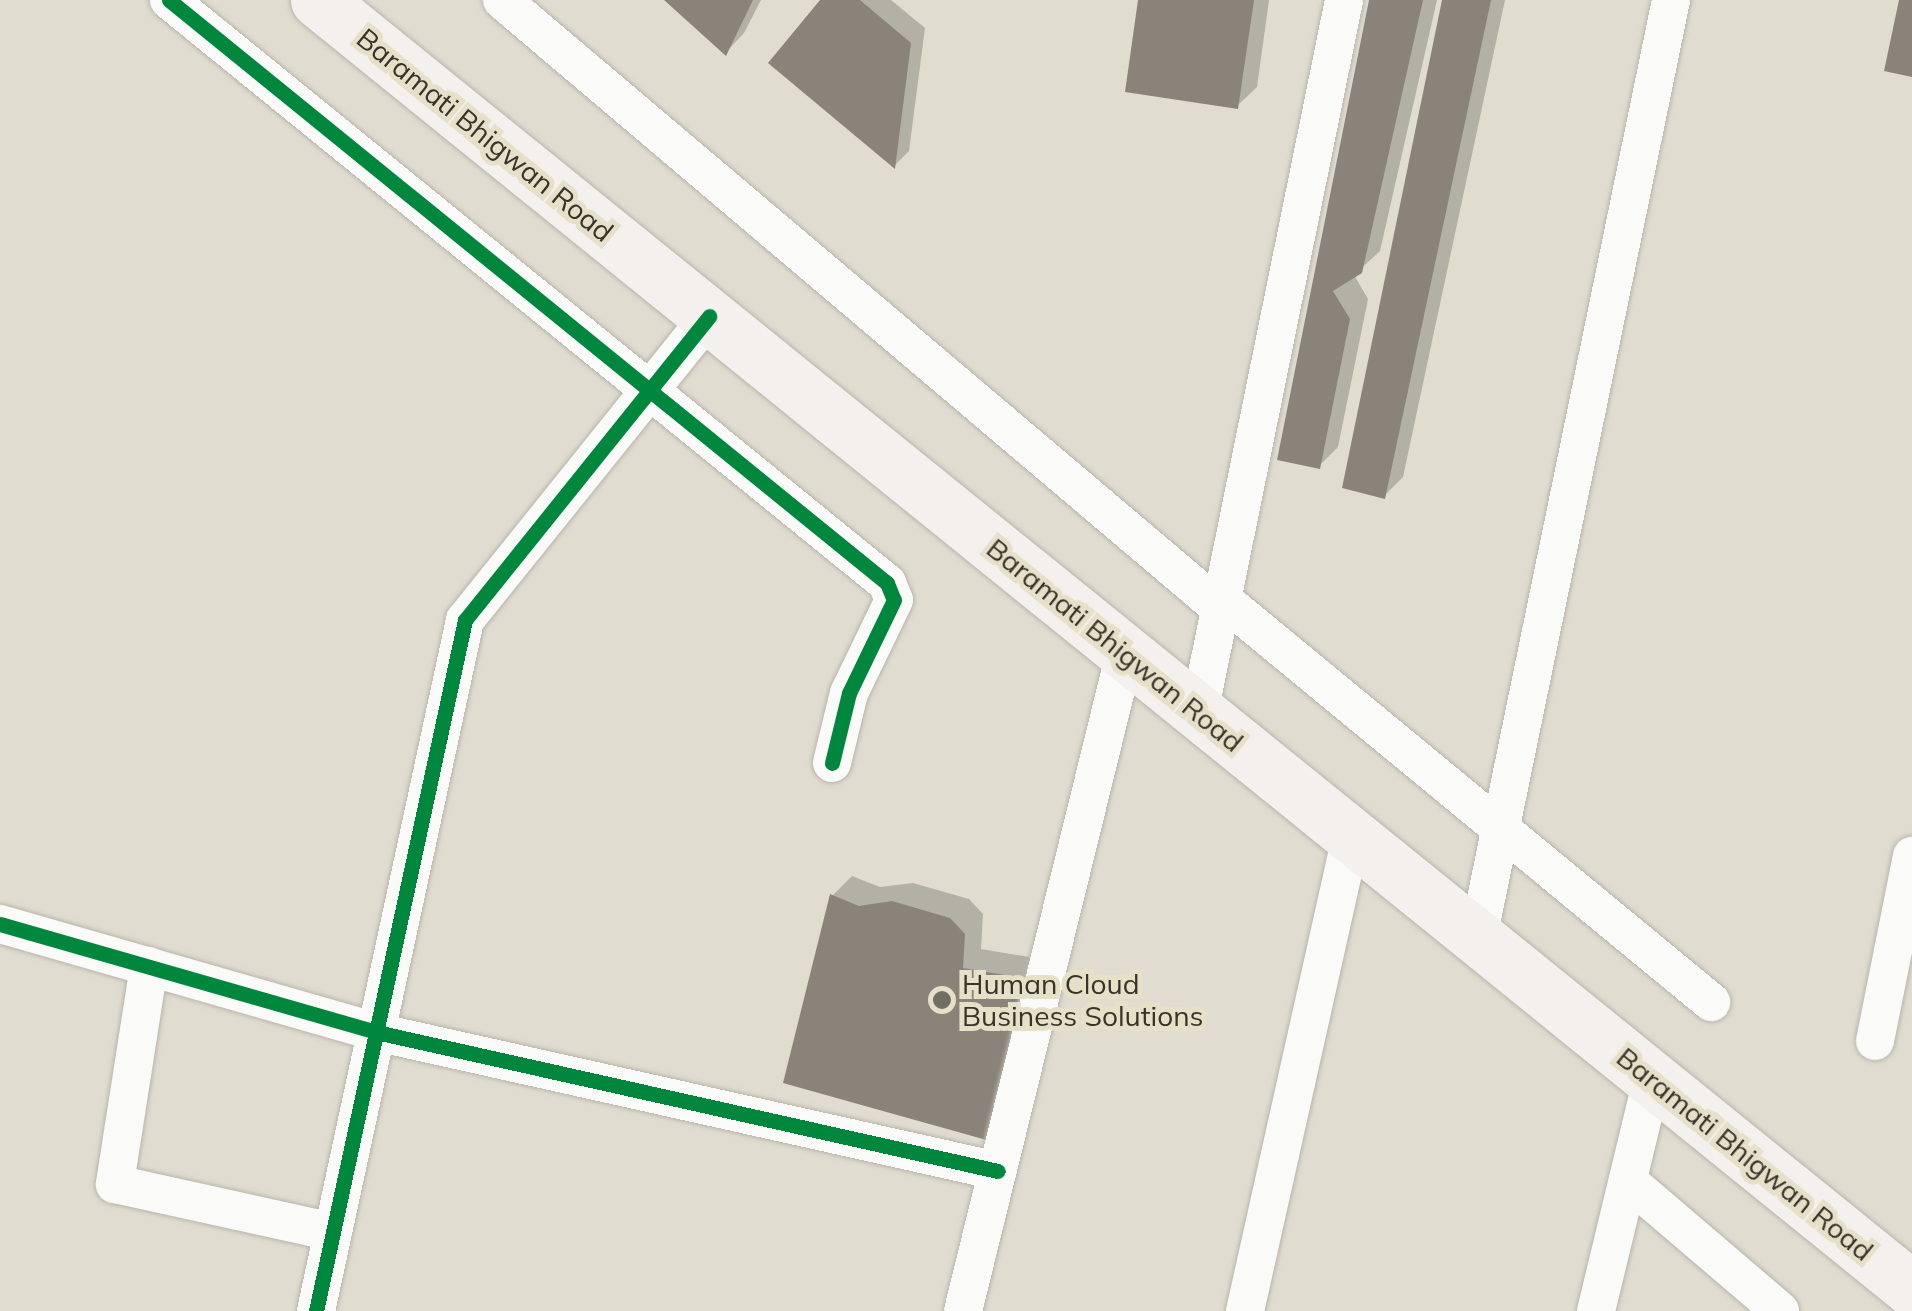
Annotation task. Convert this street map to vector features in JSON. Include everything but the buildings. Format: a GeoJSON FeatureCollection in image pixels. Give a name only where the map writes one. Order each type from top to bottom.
{"type":"FeatureCollection","features":[{"type":"Feature","properties":{"kind":"main road","name":"Baramati Bhigwan Road"},"geometry":{"type":"LineString","coordinates":[[318,0],[1912,1289]]}},
{"type":"Feature","properties":{"kind":"street"},"geometry":{"type":"LineString","coordinates":[[169,0],[887,583],[894,600],[849,693],[832,763]]}},
{"type":"Feature","properties":{"kind":"street"},"geometry":{"type":"LineString","coordinates":[[502,0],[1221,603],[1502,824],[1711,1002]]}},
{"type":"Feature","properties":{"kind":"street"},"geometry":{"type":"LineString","coordinates":[[1199,712],[1344,0]]}},
{"type":"Feature","properties":{"kind":"street"},"geometry":{"type":"LineString","coordinates":[[1478,938],[1670,0]]}},
{"type":"Feature","properties":{"kind":"street"},"geometry":{"type":"LineString","coordinates":[[316,1311],[465,620],[710,316]]}},
{"type":"Feature","properties":{"kind":"street"},"geometry":{"type":"LineString","coordinates":[[964,1311],[1125,653]]}},
{"type":"Feature","properties":{"kind":"street"},"geometry":{"type":"LineString","coordinates":[[1245,1311],[1350,835]]}},
{"type":"Feature","properties":{"kind":"street"},"geometry":{"type":"LineString","coordinates":[[1876,1041],[1912,856]]}},
{"type":"Feature","properties":{"kind":"street"},"geometry":{"type":"LineString","coordinates":[[0,924],[376,1032],[998,1171]]}},
{"type":"Feature","properties":{"kind":"street"},"geometry":{"type":"LineString","coordinates":[[149,966],[116,1184],[333,1232]]}},
{"type":"Feature","properties":{"kind":"street"},"geometry":{"type":"LineString","coordinates":[[1596,1311],[1652,1079]]}},
{"type":"Feature","properties":{"kind":"street"},"geometry":{"type":"LineString","coordinates":[[1628,1180],[1780,1311]]}},
{"type":"Feature","properties":{"kind":"cycle path"},"geometry":{"type":"LineString","coordinates":[[169,0],[887,583],[894,600],[849,693],[832,763]]}},
{"type":"Feature","properties":{"kind":"cycle path"},"geometry":{"type":"LineString","coordinates":[[316,1311],[465,620],[709,316]]}},
{"type":"Feature","properties":{"kind":"cycle path"},"geometry":{"type":"LineString","coordinates":[[0,924],[376,1032],[998,1171]]}},
{"type":"Feature","properties":{"kind":"place","name":"Human Cloud Business Solutions"},"geometry":{"type":"Point","coordinates":[942,1000]}}]}
